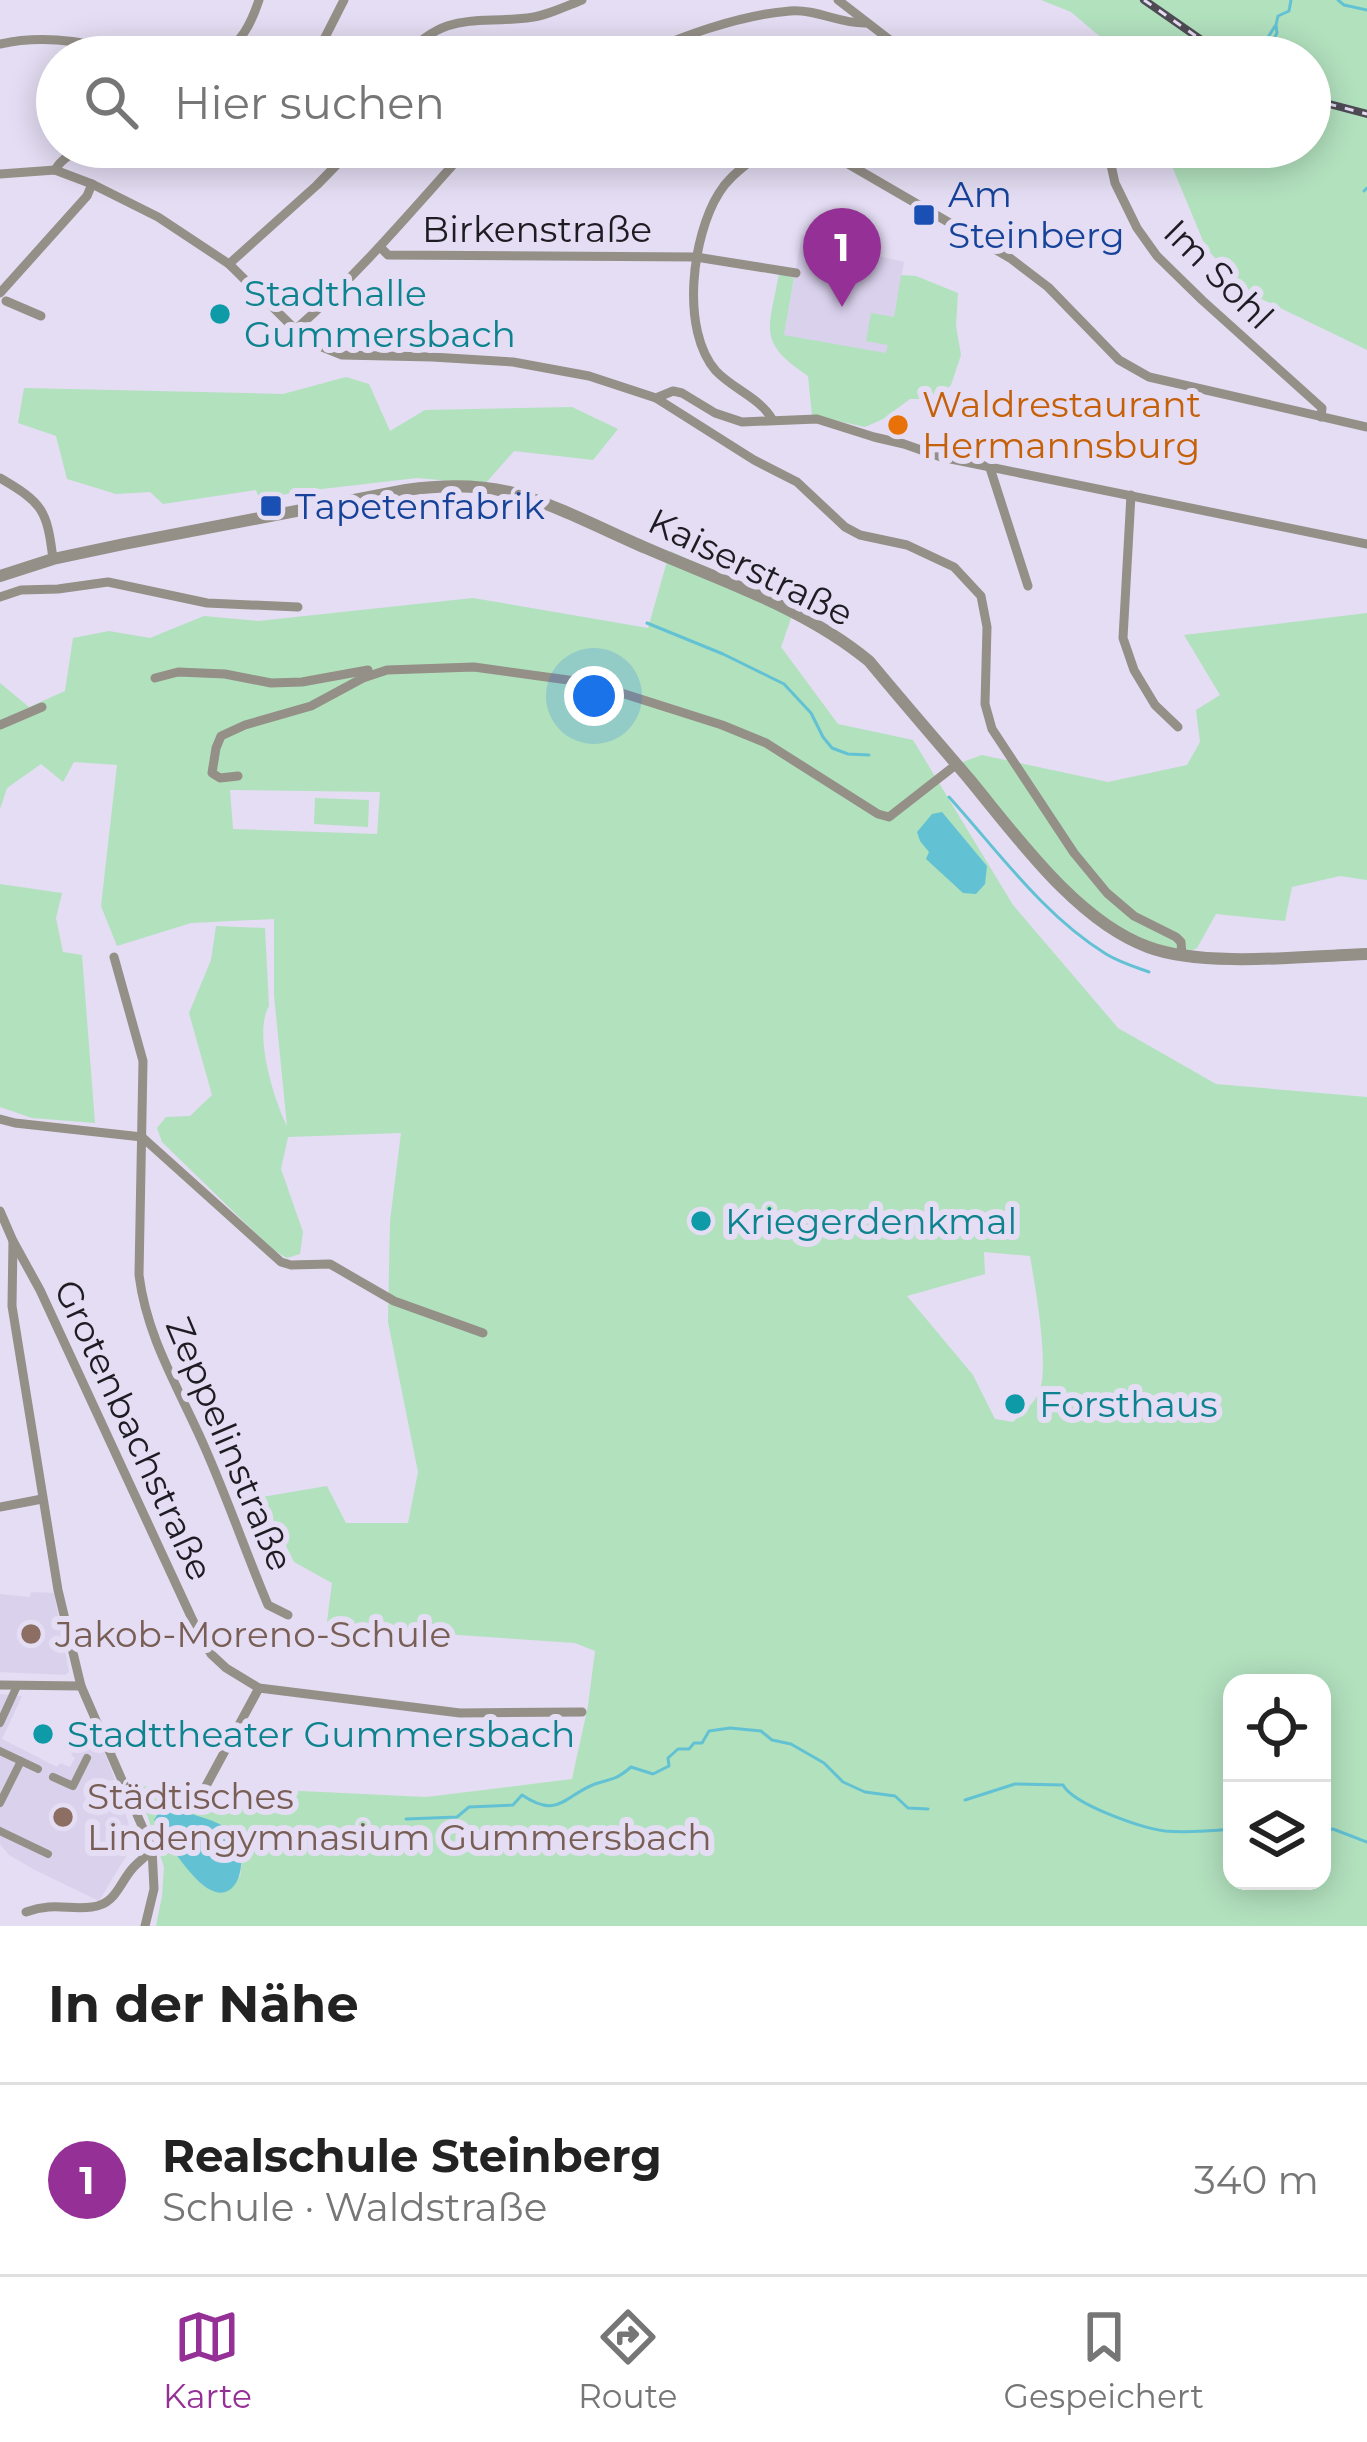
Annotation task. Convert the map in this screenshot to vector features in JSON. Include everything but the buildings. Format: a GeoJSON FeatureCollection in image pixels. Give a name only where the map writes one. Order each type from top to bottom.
{"type":"FeatureCollection","features":[{"type":"Feature","properties":{"kind":"street"},"geometry":{"type":"LineString","coordinates":[[244,36],[259,0]]}},
{"type":"Feature","properties":{"kind":"street"},"geometry":{"type":"LineString","coordinates":[[326,36],[344,0]]}},
{"type":"Feature","properties":{"kind":"street"},"geometry":{"type":"LineString","coordinates":[[428,36],[451,23],[531,17],[582,0]]}},
{"type":"Feature","properties":{"kind":"street"},"geometry":{"type":"LineString","coordinates":[[838,0],[884,36]]}},
{"type":"Feature","properties":{"kind":"street"},"geometry":{"type":"LineString","coordinates":[[690,36],[790,11],[866,23]]}},
{"type":"Feature","properties":{"kind":"street"},"geometry":{"type":"LineString","coordinates":[[0,44],[36,40]]}},
{"type":"Feature","properties":{"kind":"street"},"geometry":{"type":"LineString","coordinates":[[229,265],[334,168]]}},
{"type":"Feature","properties":{"kind":"street"},"geometry":{"type":"LineString","coordinates":[[295,330],[341,290],[450,168]]}},
{"type":"Feature","properties":{"kind":"street"},"geometry":{"type":"LineString","coordinates":[[741,168],[708,212],[696,256],[694,316],[700,344],[713,368],[765,407],[772,419]]}},
{"type":"Feature","properties":{"kind":"street"},"geometry":{"type":"LineString","coordinates":[[855,168],[1010,258],[1048,287],[1119,361],[1149,377],[1367,427]]}},
{"type":"Feature","properties":{"kind":"street","name":"Im Sohl"},"geometry":{"type":"LineString","coordinates":[[1112,168],[1137,228],[1157,256],[1322,408],[1321,417]]}},
{"type":"Feature","properties":{"kind":"street"},"geometry":{"type":"LineString","coordinates":[[0,174],[55,170],[158,217],[229,265],[308,341],[342,356],[512,362],[589,376],[656,398],[797,482],[844,527],[907,544],[954,566],[980,596],[987,627],[985,704],[992,729],[1074,854],[1134,916],[1176,937],[1182,955]]}},
{"type":"Feature","properties":{"kind":"street"},"geometry":{"type":"LineString","coordinates":[[40,316],[3,299],[92,184]]}},
{"type":"Feature","properties":{"kind":"street","name":"Birkenstraße"},"geometry":{"type":"LineString","coordinates":[[380,248],[388,255],[696,256],[796,273]]}},
{"type":"Feature","properties":{"kind":"street"},"geometry":{"type":"LineString","coordinates":[[656,398],[682,393],[742,422],[817,419],[941,458],[1367,544]]}},
{"type":"Feature","properties":{"kind":"street"},"geometry":{"type":"LineString","coordinates":[[990,468],[1028,586]]}},
{"type":"Feature","properties":{"kind":"street"},"geometry":{"type":"LineString","coordinates":[[0,478],[44,510],[53,559]]}},
{"type":"Feature","properties":{"kind":"street","name":"Kaiserstraße"},"geometry":{"type":"LineString","coordinates":[[0,576],[53,559],[323,503],[440,486],[514,494],[819,625],[868,662],[1053,877],[1106,923],[1148,947],[1225,958],[1367,954]]}},
{"type":"Feature","properties":{"kind":"street"},"geometry":{"type":"LineString","coordinates":[[1131,495],[1124,638],[1134,670],[1155,705],[1178,727]]}},
{"type":"Feature","properties":{"kind":"street"},"geometry":{"type":"LineString","coordinates":[[0,597],[21,590],[108,583],[206,603],[298,607]]}},
{"type":"Feature","properties":{"kind":"street"},"geometry":{"type":"LineString","coordinates":[[154,678],[178,672],[302,682],[371,670],[473,667],[590,683],[766,743],[889,817],[957,764]]}},
{"type":"Feature","properties":{"kind":"street"},"geometry":{"type":"LineString","coordinates":[[238,776],[220,778],[212,773],[221,736],[311,706],[387,670]]}},
{"type":"Feature","properties":{"kind":"street"},"geometry":{"type":"LineString","coordinates":[[0,725],[42,707]]}},
{"type":"Feature","properties":{"kind":"street","name":"Zeppelinstraße"},"geometry":{"type":"LineString","coordinates":[[114,957],[143,1061],[143,1307],[164,1365],[226,1495],[268,1605],[288,1616]]}},
{"type":"Feature","properties":{"kind":"street"},"geometry":{"type":"LineString","coordinates":[[0,1118],[142,1137],[280,1262],[330,1264],[394,1301],[483,1333]]}},
{"type":"Feature","properties":{"kind":"street","name":"Grotenbachstraße"},"geometry":{"type":"LineString","coordinates":[[0,1210],[200,1636],[226,1668],[259,1688],[460,1713],[582,1712]]}},
{"type":"Feature","properties":{"kind":"street"},"geometry":{"type":"LineString","coordinates":[[13,1241],[11,1306],[58,1590],[81,1686],[152,1849],[154,1889],[145,1926]]}},
{"type":"Feature","properties":{"kind":"street"},"geometry":{"type":"LineString","coordinates":[[0,1508],[42,1499]]}},
{"type":"Feature","properties":{"kind":"street"},"geometry":{"type":"LineString","coordinates":[[0,1685],[81,1686]]}},
{"type":"Feature","properties":{"kind":"street"},"geometry":{"type":"LineString","coordinates":[[0,1723],[17,1686]]}},
{"type":"Feature","properties":{"kind":"street"},"geometry":{"type":"LineString","coordinates":[[200,1797],[259,1688]]}},
{"type":"Feature","properties":{"kind":"street"},"geometry":{"type":"LineString","coordinates":[[0,1750],[38,1769]]}},
{"type":"Feature","properties":{"kind":"street"},"geometry":{"type":"LineString","coordinates":[[53,1777],[73,1786],[87,1758]]}},
{"type":"Feature","properties":{"kind":"street"},"geometry":{"type":"LineString","coordinates":[[0,1803],[21,1761]]}},
{"type":"Feature","properties":{"kind":"street"},"geometry":{"type":"LineString","coordinates":[[0,1831],[48,1854]]}},
{"type":"Feature","properties":{"kind":"street"},"geometry":{"type":"LineString","coordinates":[[26,1912],[104,1904],[152,1849]]}},
{"type":"Feature","properties":{"kind":"shaded area"},"geometry":{"type":"Polygon","coordinates":[[[802,235],[904,262],[887,354],[784,335],[802,235]]]}},
{"type":"Feature","properties":{"kind":"shaded area","name":"Jakob-Moreno-Schule"},"geometry":{"type":"Polygon","coordinates":[[[31,1592],[54,1593],[69,1672],[65,1675],[0,1672],[0,1594],[30,1597],[31,1592]]]}},
{"type":"Feature","properties":{"kind":"shaded area","name":"Städtisches Lindengymnasium Gummersbach"},"geometry":{"type":"Polygon","coordinates":[[[0,1694],[22,1696],[2,1739],[57,1767],[60,1763],[70,1767],[85,1729],[94,1726],[134,1843],[99,1901],[35,1870],[0,1844],[0,1694]]]}},
{"type":"Feature","properties":{"kind":"green space"},"geometry":{"type":"Polygon","coordinates":[[[1041,0],[1367,0],[1367,350],[1245,291],[1206,248],[1173,168],[1331,168],[1331,36],[1099,36],[1071,12],[1041,0]]]}},
{"type":"Feature","properties":{"kind":"green space"},"geometry":{"type":"Polygon","coordinates":[[[779,273],[794,278],[784,335],[886,353],[888,345],[866,341],[871,313],[894,317],[901,275],[958,293],[961,355],[951,385],[936,399],[910,399],[865,427],[812,415],[808,376],[780,353],[770,332],[779,273]]]}},
{"type":"Feature","properties":{"kind":"green space"},"geometry":{"type":"Polygon","coordinates":[[[346,377],[369,384],[390,431],[425,410],[572,407],[618,429],[593,460],[514,451],[485,484],[417,478],[296,492],[262,506],[256,490],[163,504],[150,492],[116,494],[67,479],[56,436],[18,423],[24,388],[283,394],[346,377]]]}},
{"type":"Feature","properties":{"kind":"green space"},"geometry":{"type":"Polygon","coordinates":[[[670,551],[795,607],[781,647],[838,724],[913,740],[1013,905],[1118,1028],[1216,1084],[1367,1097],[1367,1926],[156,1926],[164,1867],[138,1787],[179,1790],[251,1811],[280,1790],[426,1797],[572,1779],[595,1651],[575,1643],[327,1622],[332,1583],[294,1562],[262,1497],[327,1486],[346,1523],[408,1523],[418,1472],[388,1322],[390,1221],[401,1133],[288,1137],[281,1169],[303,1232],[300,1254],[287,1258],[273,1250],[162,1142],[157,1128],[166,1117],[190,1116],[212,1095],[189,1013],[211,960],[216,926],[265,928],[269,1006],[264,1049],[287,1126],[274,995],[274,919],[191,923],[117,946],[101,906],[117,765],[74,762],[63,782],[41,764],[7,788],[0,809],[0,683],[29,707],[65,691],[73,638],[109,631],[150,638],[204,616],[258,621],[473,598],[648,628],[670,551]],[[230,790],[233,829],[377,834],[380,792],[230,790]],[[984,1252],[985,1274],[907,1296],[973,1375],[995,1419],[1013,1422],[1034,1400],[1042,1380],[1030,1256],[984,1252]],[[170,1808],[157,1811],[240,1877],[241,1860],[232,1837],[198,1817],[170,1808]]]}},
{"type":"Feature","properties":{"kind":"green space"},"geometry":{"type":"Polygon","coordinates":[[[1367,613],[1367,880],[1340,876],[1292,887],[1285,921],[1216,914],[1197,948],[1182,955],[1148,947],[1083,906],[957,764],[982,755],[1108,782],[1187,765],[1200,742],[1196,710],[1220,695],[1184,635],[1367,613]]]}},
{"type":"Feature","properties":{"kind":"green space"},"geometry":{"type":"Polygon","coordinates":[[[315,798],[369,800],[368,827],[314,824],[315,798]]]}},
{"type":"Feature","properties":{"kind":"green space"},"geometry":{"type":"Polygon","coordinates":[[[0,884],[62,893],[56,918],[63,952],[82,955],[95,1123],[32,1118],[0,1107],[0,884]]]}},
{"type":"Feature","properties":{"kind":"water"},"geometry":{"type":"Polygon","coordinates":[[[942,812],[987,866],[985,884],[976,894],[963,893],[926,859],[929,852],[917,832],[932,814],[942,812]]]}},
{"type":"Feature","properties":{"kind":"water"},"geometry":{"type":"Polygon","coordinates":[[[170,1808],[232,1833],[241,1865],[228,1891],[207,1888],[171,1846],[154,1820],[161,1809],[170,1808]]]}},
{"type":"Feature","properties":{"kind":"waterway"},"geometry":{"type":"LineString","coordinates":[[1275,36],[1278,16],[1289,11],[1291,0]]}},
{"type":"Feature","properties":{"kind":"waterway"},"geometry":{"type":"LineString","coordinates":[[1338,0],[1367,10]]}},
{"type":"Feature","properties":{"kind":"waterway"},"geometry":{"type":"LineString","coordinates":[[1269,36],[1275,26]]}},
{"type":"Feature","properties":{"kind":"waterway"},"geometry":{"type":"LineString","coordinates":[[1364,191],[1367,188]]}},
{"type":"Feature","properties":{"kind":"waterway"},"geometry":{"type":"LineString","coordinates":[[647,623],[784,684],[811,713],[832,748],[869,755]]}},
{"type":"Feature","properties":{"kind":"waterway"},"geometry":{"type":"LineString","coordinates":[[949,797],[1062,921],[1106,954],[1149,972]]}},
{"type":"Feature","properties":{"kind":"waterway"},"geometry":{"type":"LineString","coordinates":[[406,1819],[457,1817],[469,1807],[513,1805],[522,1795],[545,1805],[561,1803],[631,1767],[653,1774],[669,1766],[668,1758],[678,1749],[702,1743],[709,1731],[730,1728],[761,1731],[824,1763],[843,1782],[865,1792],[895,1796],[908,1808],[928,1809]]}},
{"type":"Feature","properties":{"kind":"waterway"},"geometry":{"type":"LineString","coordinates":[[965,1800],[1015,1784],[1063,1785],[1094,1808],[1154,1829],[1223,1830]]}},
{"type":"Feature","properties":{"kind":"waterway"},"geometry":{"type":"LineString","coordinates":[[1331,1829],[1367,1842]]}},
{"type":"Feature","properties":{"kind":"waterway"},"geometry":{"type":"LineString","coordinates":[[274,1837],[327,1836]]}},
{"type":"Feature","properties":{"kind":"railway"},"geometry":{"type":"LineString","coordinates":[[1144,0],[1196,36]]}},
{"type":"Feature","properties":{"kind":"railway"},"geometry":{"type":"LineString","coordinates":[[1331,105],[1367,114]]}},
{"type":"Feature","properties":{"kind":"place","name":"Am Steinberg"},"geometry":{"type":"Point","coordinates":[924,215]}},
{"type":"Feature","properties":{"kind":"place","name":"Realschule Steinberg"},"geometry":{"type":"Point","coordinates":[842,307]}},
{"type":"Feature","properties":{"kind":"place","name":"Stadthalle Gummersbach"},"geometry":{"type":"Point","coordinates":[220,314]}},
{"type":"Feature","properties":{"kind":"place","name":"Waldrestaurant Hermannsburg"},"geometry":{"type":"Point","coordinates":[898,425]}},
{"type":"Feature","properties":{"kind":"place","name":"Tapetenfabrik"},"geometry":{"type":"Point","coordinates":[271,506]}},
{"type":"Feature","properties":{"kind":"place","name":"Kriegerdenkmal"},"geometry":{"type":"Point","coordinates":[701,1221]}},
{"type":"Feature","properties":{"kind":"place","name":"Forsthaus"},"geometry":{"type":"Point","coordinates":[1015,1404]}},
{"type":"Feature","properties":{"kind":"place","name":"Jakob-Moreno-Schule"},"geometry":{"type":"Point","coordinates":[31,1634]}},
{"type":"Feature","properties":{"kind":"place","name":"Stadttheater Gummersbach"},"geometry":{"type":"Point","coordinates":[43,1734]}},
{"type":"Feature","properties":{"kind":"place","name":"Städtisches Lindengymnasium Gummersbach"},"geometry":{"type":"Point","coordinates":[63,1817]}}]}
